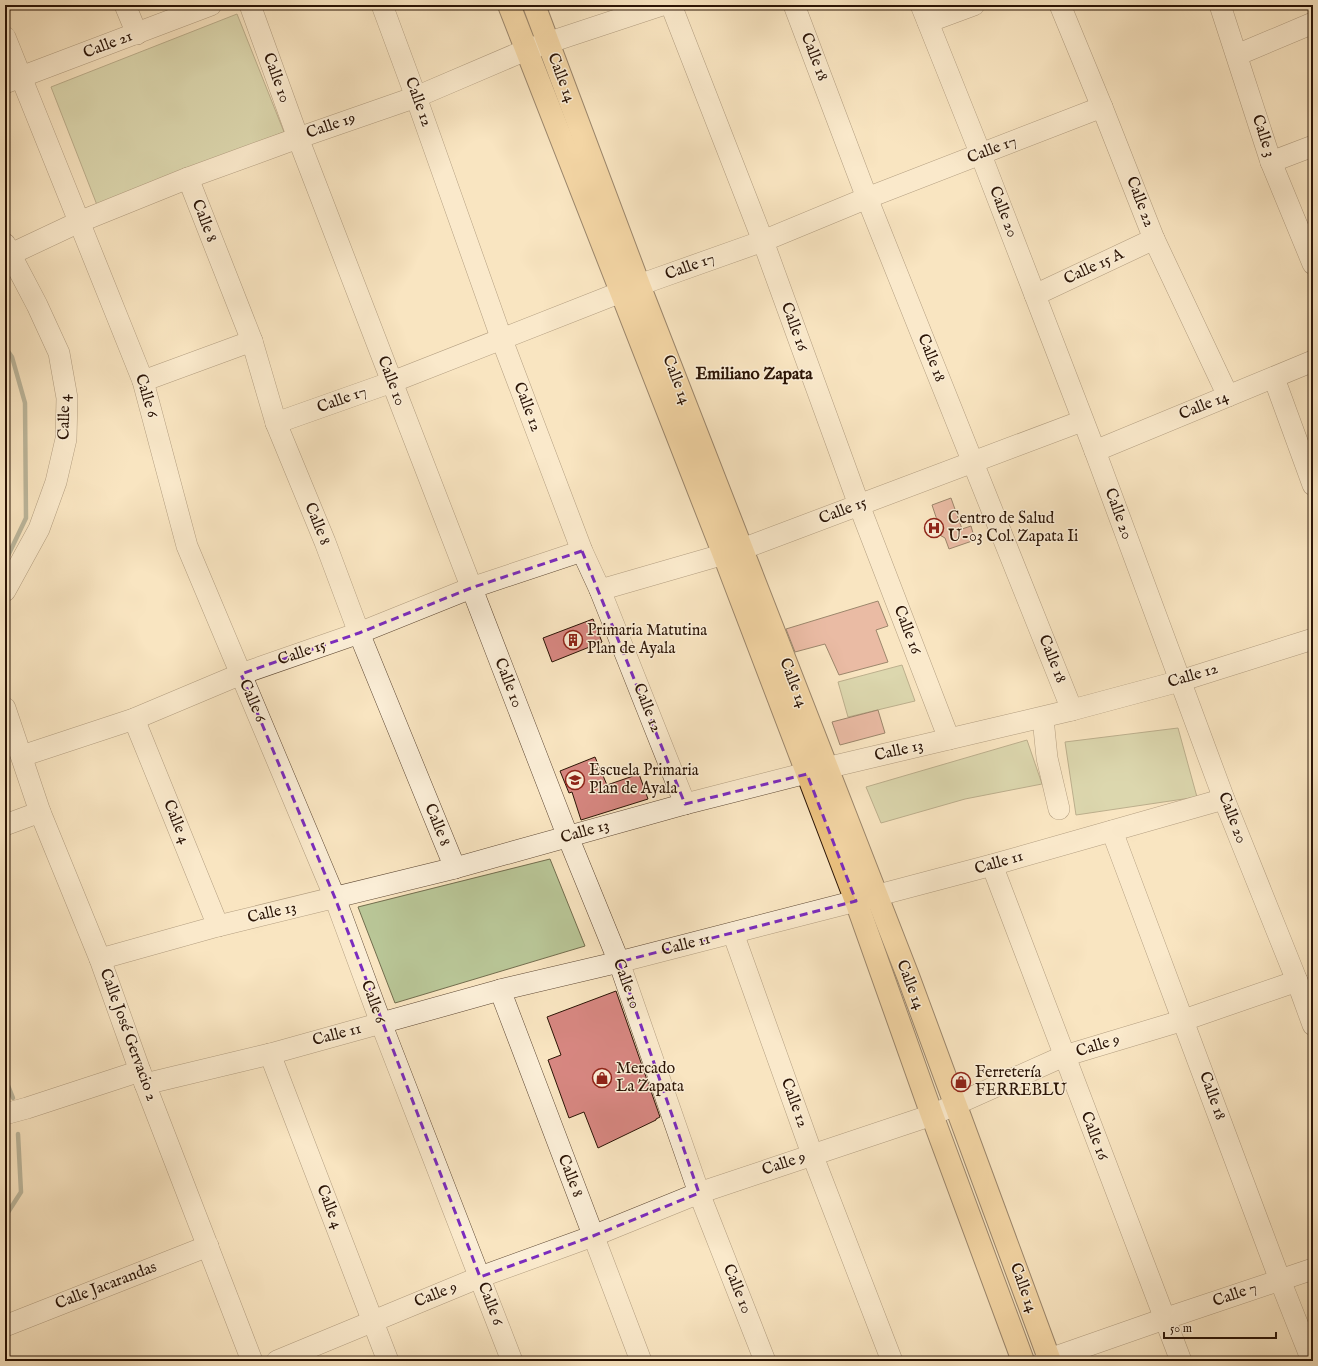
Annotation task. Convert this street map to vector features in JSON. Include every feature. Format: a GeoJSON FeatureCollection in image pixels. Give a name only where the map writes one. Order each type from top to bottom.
{"type":"FeatureCollection","features":[{"type":"Feature","properties":{"kind":"main road","name":"Calle 14"},"geometry":{"type":"LineString","coordinates":[[509,5],[526,50],[630,289],[866,898],[932,1114],[1023,1361]]}},
{"type":"Feature","properties":{"kind":"main road","name":"Calle 14"},"geometry":{"type":"LineString","coordinates":[[534,5],[630,289]]}},
{"type":"Feature","properties":{"kind":"main road","name":"Calle 14"},"geometry":{"type":"LineString","coordinates":[[866,898],[908,976],[1048,1360]]}},
{"type":"Feature","properties":{"kind":"street"},"geometry":{"type":"LineString","coordinates":[[125,5],[137,34]]}},
{"type":"Feature","properties":{"kind":"street","name":"Calle 21"},"geometry":{"type":"LineString","coordinates":[[13,80],[211,5]]}},
{"type":"Feature","properties":{"kind":"street","name":"Calle 10"},"geometry":{"type":"LineString","coordinates":[[250,5],[298,138],[471,588],[568,837],[619,962],[699,1193],[765,1361]]}},
{"type":"Feature","properties":{"kind":"street","name":"Calle 12"},"geometry":{"type":"LineString","coordinates":[[382,5],[502,340],[582,550],[600,590],[685,804]]}},
{"type":"Feature","properties":{"kind":"street","name":"Calle 19"},"geometry":{"type":"LineString","coordinates":[[7,252],[188,178],[416,97],[547,42],[662,5]]}},
{"type":"Feature","properties":{"kind":"street","name":"Calle 16"},"geometry":{"type":"LineString","coordinates":[[671,5],[763,241],[859,505],[949,739]]}},
{"type":"Feature","properties":{"kind":"street","name":"Calle 18"},"geometry":{"type":"LineString","coordinates":[[794,5],[867,198],[1072,710]]}},
{"type":"Feature","properties":{"kind":"street"},"geometry":{"type":"LineString","coordinates":[[924,13],[974,5]]}},
{"type":"Feature","properties":{"kind":"street","name":"Calle 22"},"geometry":{"type":"LineString","coordinates":[[1060,5],[1154,239],[1228,396]]}},
{"type":"Feature","properties":{"kind":"street","name":"Calle 3"},"geometry":{"type":"LineString","coordinates":[[1220,5],[1271,162],[1313,264]]}},
{"type":"Feature","properties":{"kind":"street","name":"Calle 20"},"geometry":{"type":"LineString","coordinates":[[924,13],[981,155],[1082,421],[1095,451],[1224,799],[1297,981],[1313,1025]]}},
{"type":"Feature","properties":{"kind":"street"},"geometry":{"type":"LineString","coordinates":[[1237,55],[1313,23]]}},
{"type":"Feature","properties":{"kind":"street","name":"Calle 6"},"geometry":{"type":"LineString","coordinates":[[5,37],[13,80],[79,222],[143,382],[187,546],[335,898],[381,1023],[512,1361]]}},
{"type":"Feature","properties":{"kind":"street","name":"Calle 17"},"geometry":{"type":"LineString","coordinates":[[276,423],[392,382],[630,289],[763,241],[867,198],[1102,107]]}},
{"type":"Feature","properties":{"kind":"street"},"geometry":{"type":"LineString","coordinates":[[1271,162],[1313,146]]}},
{"type":"Feature","properties":{"kind":"street","name":"Calle 8"},"geometry":{"type":"LineString","coordinates":[[188,178],[252,341],[276,423],[325,542],[359,633],[455,868]]}},
{"type":"Feature","properties":{"kind":"street","name":"Calle 15 A"},"geometry":{"type":"LineString","coordinates":[[1035,295],[1154,239]]}},
{"type":"Feature","properties":{"kind":"street","name":"Calle 4"},"geometry":{"type":"LineString","coordinates":[[5,592],[39,529],[56,482],[66,439],[68,398],[59,353],[37,305],[7,252]]}},
{"type":"Feature","properties":{"kind":"street"},"geometry":{"type":"LineString","coordinates":[[143,382],[252,341]]}},
{"type":"Feature","properties":{"kind":"street","name":"Calle 14"},"geometry":{"type":"LineString","coordinates":[[1095,451],[1313,361]]}},
{"type":"Feature","properties":{"kind":"street"},"geometry":{"type":"LineString","coordinates":[[1274,378],[1313,485]]}},
{"type":"Feature","properties":{"kind":"street","name":"Calle 15"},"geometry":{"type":"LineString","coordinates":[[600,590],[733,552],[1082,421]]}},
{"type":"Feature","properties":{"kind":"street","name":"Calle 15"},"geometry":{"type":"LineString","coordinates":[[22,756],[134,719],[241,674],[359,633],[471,588],[582,550]]}},
{"type":"Feature","properties":{"kind":"street","name":"Calle 12"},"geometry":{"type":"LineString","coordinates":[[1072,710],[1180,681],[1313,639]]}},
{"type":"Feature","properties":{"kind":"street","name":"Calle José Gervacio 2"},"geometry":{"type":"LineString","coordinates":[[5,708],[40,812],[100,959],[143,1077],[252,1361]]}},
{"type":"Feature","properties":{"kind":"street","name":"Calle 13"},"geometry":{"type":"LineString","coordinates":[[100,959],[218,926],[455,868],[685,804],[1072,710]]}},
{"type":"Feature","properties":{"kind":"street"},"geometry":{"type":"LineString","coordinates":[[1043,718],[1047,758],[1059,809]]}},
{"type":"Feature","properties":{"kind":"street","name":"Calle 4"},"geometry":{"type":"LineString","coordinates":[[134,719],[218,926]]}},
{"type":"Feature","properties":{"kind":"street","name":"Calle 11"},"geometry":{"type":"LineString","coordinates":[[5,1114],[143,1077],[270,1054],[500,990],[619,962],[992,865],[1224,799]]}},
{"type":"Feature","properties":{"kind":"street"},"geometry":{"type":"LineString","coordinates":[[5,825],[40,812]]}},
{"type":"Feature","properties":{"kind":"street","name":"Calle 18"},"geometry":{"type":"LineString","coordinates":[[1112,830],[1280,1280],[1312,1361]]}},
{"type":"Feature","properties":{"kind":"street","name":"Calle 16"},"geometry":{"type":"LineString","coordinates":[[992,865],[1181,1361]]}},
{"type":"Feature","properties":{"kind":"street","name":"Calle 12"},"geometry":{"type":"LineString","coordinates":[[733,933],[812,1154],[892,1361]]}},
{"type":"Feature","properties":{"kind":"street","name":"Calle 9"},"geometry":{"type":"LineString","coordinates":[[277,1361],[480,1277],[593,1236],[699,1193],[932,1114],[1064,1056],[1184,1020],[1297,981]]}},
{"type":"Feature","properties":{"kind":"street","name":"Calle 8"},"geometry":{"type":"LineString","coordinates":[[500,990],[641,1361]]}},
{"type":"Feature","properties":{"kind":"street","name":"Calle 4"},"geometry":{"type":"LineString","coordinates":[[270,1054],[388,1361]]}},
{"type":"Feature","properties":{"kind":"street","name":"Calle Jacarandas"},"geometry":{"type":"LineString","coordinates":[[5,1326],[208,1246]]}},
{"type":"Feature","properties":{"kind":"street","name":"Calle 7"},"geometry":{"type":"LineString","coordinates":[[1048,1360],[1313,1269]]}},
{"type":"Feature","properties":{"kind":"highlighted area"},"geometry":{"type":"Polygon","coordinates":[[[582,551],[685,804],[807,774],[856,901],[619,962],[699,1193],[593,1236],[480,1277],[335,898],[241,674],[359,633],[471,588],[582,551]]]}},
{"type":"Feature","properties":{"kind":"green space"},"geometry":{"type":"Polygon","coordinates":[[[237,14],[284,132],[97,205],[51,87],[237,14]]]}},
{"type":"Feature","properties":{"kind":"green space"},"geometry":{"type":"Polygon","coordinates":[[[902,665],[915,701],[848,717],[838,682],[902,665]]]}},
{"type":"Feature","properties":{"kind":"green space"},"geometry":{"type":"Polygon","coordinates":[[[1178,728],[1197,797],[1076,815],[1065,742],[1178,728]]]}},
{"type":"Feature","properties":{"kind":"green space"},"geometry":{"type":"Polygon","coordinates":[[[1027,740],[1042,784],[965,799],[881,823],[866,787],[1027,740]]]}},
{"type":"Feature","properties":{"kind":"green space"},"geometry":{"type":"Polygon","coordinates":[[[550,859],[585,946],[395,1003],[358,907],[550,859]]]}},
{"type":"Feature","properties":{"kind":"building"},"geometry":{"type":"Polygon","coordinates":[[[951,498],[962,529],[971,526],[975,540],[949,549],[945,538],[938,534],[940,529],[932,505],[951,498]]]}},
{"type":"Feature","properties":{"kind":"building"},"geometry":{"type":"Polygon","coordinates":[[[878,601],[888,626],[876,630],[888,662],[839,675],[825,644],[795,652],[786,629],[878,601]]]}},
{"type":"Feature","properties":{"kind":"building","name":"Primaria Matutina Plan de Ayala"},"geometry":{"type":"Polygon","coordinates":[[[593,619],[602,642],[552,662],[543,638],[593,619]]]}},
{"type":"Feature","properties":{"kind":"building"},"geometry":{"type":"Polygon","coordinates":[[[878,710],[885,733],[840,745],[832,722],[878,710]]]}},
{"type":"Feature","properties":{"kind":"building"},"geometry":{"type":"Polygon","coordinates":[[[595,757],[607,785],[639,774],[648,799],[581,820],[572,792],[569,793],[560,771],[595,757]]]}},
{"type":"Feature","properties":{"kind":"building","name":"Mercado La Zapata"},"geometry":{"type":"Polygon","coordinates":[[[616,991],[660,1117],[598,1148],[584,1112],[569,1118],[548,1060],[561,1055],[547,1017],[616,991]]]}},
{"type":"Feature","properties":{"kind":"waterway"},"geometry":{"type":"LineString","coordinates":[[5,347],[12,357],[25,403],[26,518],[5,562]]}},
{"type":"Feature","properties":{"kind":"waterway"},"geometry":{"type":"LineString","coordinates":[[5,1078],[13,1098]]}},
{"type":"Feature","properties":{"kind":"waterway"},"geometry":{"type":"LineString","coordinates":[[5,1217],[21,1192],[18,1134]]}},
{"type":"Feature","properties":{"kind":"place","name":"Centro de Salud U-03 Col. Zapata Ii"},"geometry":{"type":"Point","coordinates":[934,528]}},
{"type":"Feature","properties":{"kind":"place","name":"Primaria Matutina Plan de Ayala"},"geometry":{"type":"Point","coordinates":[573,640]}},
{"type":"Feature","properties":{"kind":"place","name":"Escuela Primaria Plan de Ayala"},"geometry":{"type":"Point","coordinates":[575,780]}},
{"type":"Feature","properties":{"kind":"place","name":"Mercado La Zapata"},"geometry":{"type":"Point","coordinates":[602,1078]}},
{"type":"Feature","properties":{"kind":"place","name":"Ferretería FERREBLU"},"geometry":{"type":"Point","coordinates":[961,1082]}},
{"type":"Feature","properties":{"kind":"district","name":"Emiliano Zapata"},"geometry":{"type":"Point","coordinates":[754,374]}}]}
